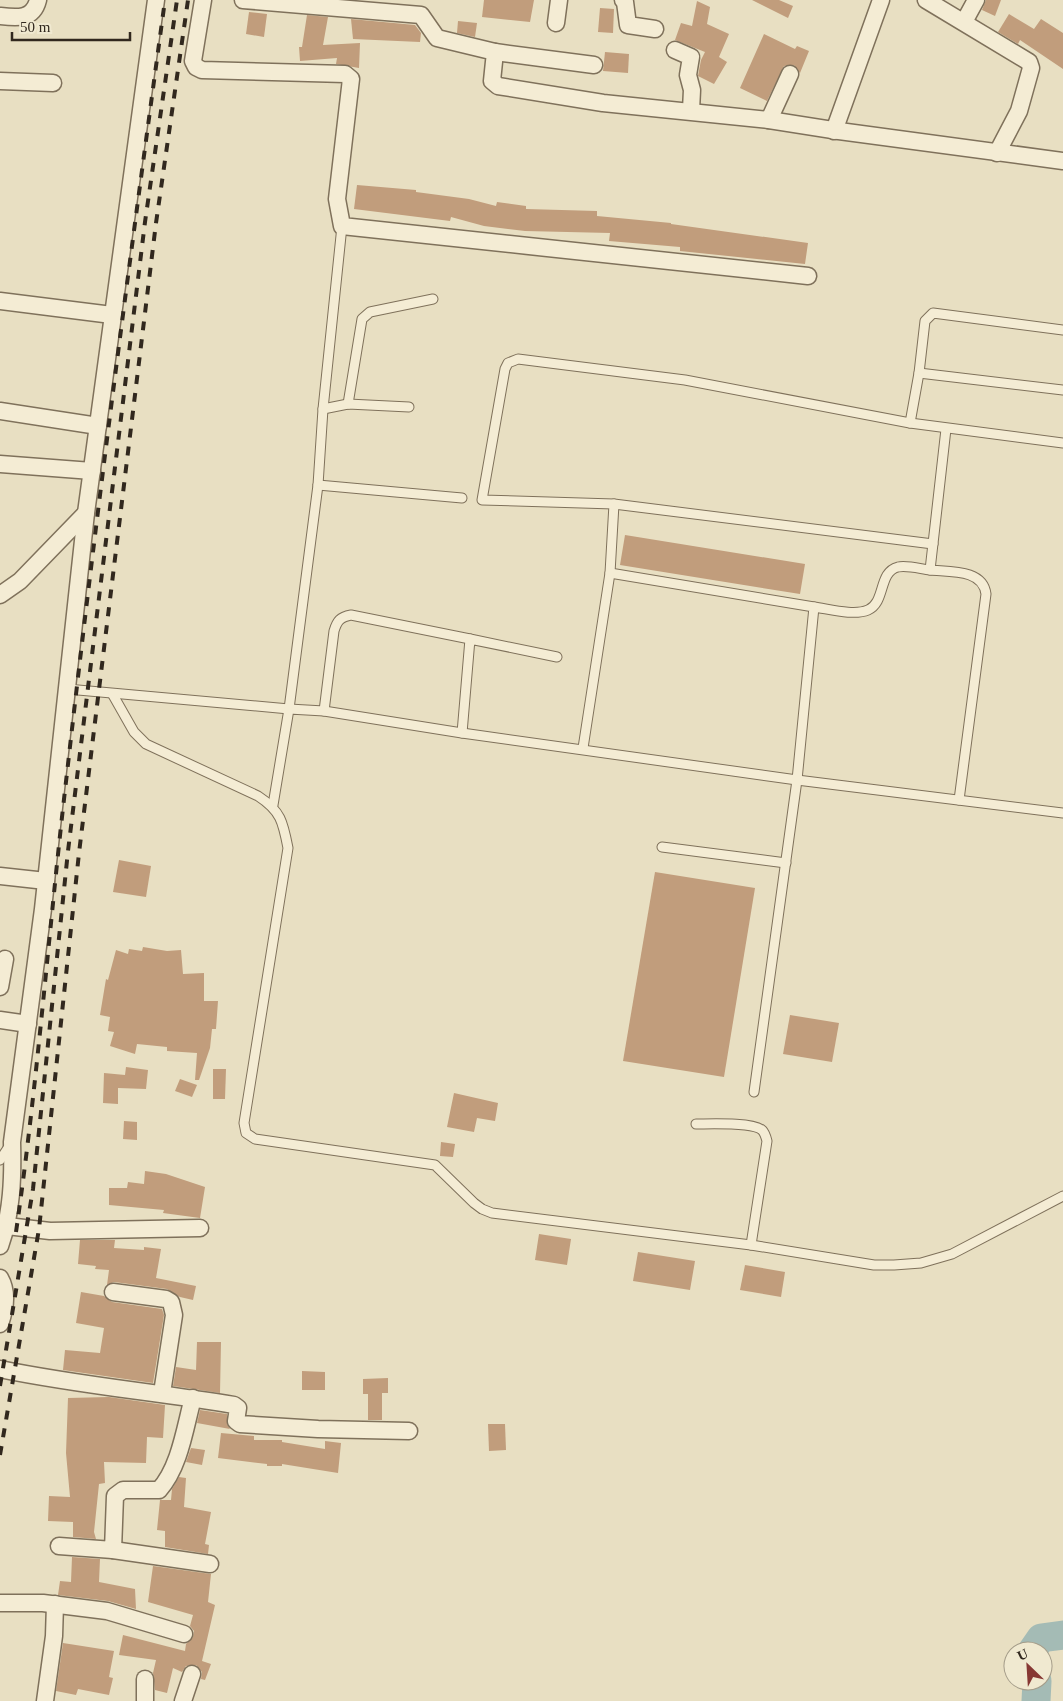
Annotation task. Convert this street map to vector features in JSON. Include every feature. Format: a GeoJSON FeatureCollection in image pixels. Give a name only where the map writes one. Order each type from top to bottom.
{"type":"FeatureCollection","features":[{"type":"Feature","properties":{"kind":"street"},"geometry":{"type":"LineString","coordinates":[[0,16],[21,18],[30,15],[36,8],[38,0]]}},
{"type":"Feature","properties":{"kind":"street"},"geometry":{"type":"LineString","coordinates":[[0,1246],[7,1226],[13,1177],[12,1142],[46,881],[86,513],[156,0]]}},
{"type":"Feature","properties":{"kind":"street"},"geometry":{"type":"LineString","coordinates":[[203,0],[193,61],[196,67],[202,70],[345,74],[351,79],[337,190],[342,226],[808,276]]}},
{"type":"Feature","properties":{"kind":"street"},"geometry":{"type":"LineString","coordinates":[[243,0],[421,15],[436,38],[495,52],[594,65]]}},
{"type":"Feature","properties":{"kind":"street"},"geometry":{"type":"LineString","coordinates":[[556,23],[559,0]]}},
{"type":"Feature","properties":{"kind":"street"},"geometry":{"type":"LineString","coordinates":[[623,0],[625,2],[628,25],[655,29]]}},
{"type":"Feature","properties":{"kind":"street"},"geometry":{"type":"LineString","coordinates":[[834,130],[881,0]]}},
{"type":"Feature","properties":{"kind":"street"},"geometry":{"type":"LineString","coordinates":[[926,0],[1026,59],[1031,68],[1019,111],[996,153]]}},
{"type":"Feature","properties":{"kind":"street"},"geometry":{"type":"LineString","coordinates":[[964,22],[976,0]]}},
{"type":"Feature","properties":{"kind":"street"},"geometry":{"type":"LineString","coordinates":[[675,50],[691,57],[688,75],[692,90],[691,110]]}},
{"type":"Feature","properties":{"kind":"street"},"geometry":{"type":"LineString","coordinates":[[495,52],[492,81],[498,86],[603,103],[691,110],[1063,161]]}},
{"type":"Feature","properties":{"kind":"street"},"geometry":{"type":"LineString","coordinates":[[769,120],[790,74]]}},
{"type":"Feature","properties":{"kind":"street"},"geometry":{"type":"LineString","coordinates":[[0,81],[53,83]]}},
{"type":"Feature","properties":{"kind":"street"},"geometry":{"type":"LineString","coordinates":[[0,301],[112,315]]}},
{"type":"Feature","properties":{"kind":"street"},"geometry":{"type":"LineString","coordinates":[[0,411],[98,426]]}},
{"type":"Feature","properties":{"kind":"street"},"geometry":{"type":"LineString","coordinates":[[0,464],[92,472]]}},
{"type":"Feature","properties":{"kind":"street"},"geometry":{"type":"LineString","coordinates":[[0,595],[20,581],[86,513]]}},
{"type":"Feature","properties":{"kind":"street"},"geometry":{"type":"LineString","coordinates":[[0,876],[46,881]]}},
{"type":"Feature","properties":{"kind":"street"},"geometry":{"type":"LineString","coordinates":[[0,987],[5,959]]}},
{"type":"Feature","properties":{"kind":"street"},"geometry":{"type":"LineString","coordinates":[[0,1020],[28,1024]]}},
{"type":"Feature","properties":{"kind":"street"},"geometry":{"type":"LineString","coordinates":[[7,1226],[50,1231],[200,1228]]}},
{"type":"Feature","properties":{"kind":"street"},"geometry":{"type":"LineString","coordinates":[[0,1278],[4,1287],[4,1313],[0,1324]]}},
{"type":"Feature","properties":{"kind":"street"},"geometry":{"type":"LineString","coordinates":[[113,1292],[166,1299],[171,1302],[174,1315],[162,1393]]}},
{"type":"Feature","properties":{"kind":"street"},"geometry":{"type":"LineString","coordinates":[[0,1369],[59,1381],[162,1393],[234,1405],[238,1408],[236,1421],[240,1424],[318,1429],[409,1431]]}},
{"type":"Feature","properties":{"kind":"street"},"geometry":{"type":"LineString","coordinates":[[113,1550],[116,1496],[123,1490],[159,1490],[164,1484],[177,1458],[193,1398]]}},
{"type":"Feature","properties":{"kind":"street"},"geometry":{"type":"LineString","coordinates":[[59,1546],[113,1550],[210,1564]]}},
{"type":"Feature","properties":{"kind":"street"},"geometry":{"type":"LineString","coordinates":[[0,1603],[55,1604],[107,1610],[184,1634]]}},
{"type":"Feature","properties":{"kind":"street"},"geometry":{"type":"LineString","coordinates":[[45,1701],[54,1636],[55,1604]]}},
{"type":"Feature","properties":{"kind":"street"},"geometry":{"type":"LineString","coordinates":[[183,1701],[192,1674]]}},
{"type":"Feature","properties":{"kind":"street"},"geometry":{"type":"LineString","coordinates":[[144,1680],[145,1701]]}},
{"type":"Feature","properties":{"kind":"lane"},"geometry":{"type":"LineString","coordinates":[[272,805],[289,709],[318,484],[323,409],[342,226]]}},
{"type":"Feature","properties":{"kind":"lane"},"geometry":{"type":"LineString","coordinates":[[348,404],[362,319],[370,312],[433,299]]}},
{"type":"Feature","properties":{"kind":"lane"},"geometry":{"type":"LineString","coordinates":[[910,423],[920,373],[926,321],[933,313],[1063,330]]}},
{"type":"Feature","properties":{"kind":"lane"},"geometry":{"type":"LineString","coordinates":[[933,544],[614,504],[482,500],[505,369],[508,363],[518,358],[685,380],[946,429],[1063,443]]}},
{"type":"Feature","properties":{"kind":"lane"},"geometry":{"type":"LineString","coordinates":[[920,373],[1063,390]]}},
{"type":"Feature","properties":{"kind":"lane"},"geometry":{"type":"LineString","coordinates":[[323,409],[348,404],[409,407]]}},
{"type":"Feature","properties":{"kind":"lane"},"geometry":{"type":"LineString","coordinates":[[930,570],[946,429]]}},
{"type":"Feature","properties":{"kind":"lane"},"geometry":{"type":"LineString","coordinates":[[318,484],[462,498]]}},
{"type":"Feature","properties":{"kind":"lane"},"geometry":{"type":"LineString","coordinates":[[583,748],[610,573],[614,504]]}},
{"type":"Feature","properties":{"kind":"lane"},"geometry":{"type":"LineString","coordinates":[[610,573],[814,607],[862,612],[877,604],[885,578],[891,571],[899,567],[974,575],[985,586],[986,594],[959,800]]}},
{"type":"Feature","properties":{"kind":"lane"},"geometry":{"type":"LineString","coordinates":[[754,1092],[797,780],[814,607]]}},
{"type":"Feature","properties":{"kind":"lane"},"geometry":{"type":"LineString","coordinates":[[324,711],[334,631],[342,617],[351,615],[557,656]]}},
{"type":"Feature","properties":{"kind":"lane"},"geometry":{"type":"LineString","coordinates":[[462,733],[470,639]]}},
{"type":"Feature","properties":{"kind":"lane"},"geometry":{"type":"LineString","coordinates":[[67,689],[113,695],[324,711],[462,733],[583,748],[797,780],[1063,813]]}},
{"type":"Feature","properties":{"kind":"lane"},"geometry":{"type":"LineString","coordinates":[[113,695],[134,732],[146,744],[258,796],[272,805],[284,827],[288,848],[245,1107],[244,1123],[246,1133],[254,1139],[435,1165],[474,1203],[482,1209],[492,1212],[751,1245],[874,1265],[921,1263],[952,1254],[1063,1196]]}},
{"type":"Feature","properties":{"kind":"lane"},"geometry":{"type":"LineString","coordinates":[[662,847],[786,863]]}},
{"type":"Feature","properties":{"kind":"lane"},"geometry":{"type":"LineString","coordinates":[[696,1124],[750,1126],[761,1129],[765,1134],[767,1141],[751,1245]]}},
{"type":"Feature","properties":{"kind":"lane"},"geometry":{"type":"LineString","coordinates":[[0,1160],[12,1142]]}},
{"type":"Feature","properties":{"kind":"building"},"geometry":{"type":"Polygon","coordinates":[[[484,0],[534,0],[530,22],[482,17],[484,0]]]}},
{"type":"Feature","properties":{"kind":"building"},"geometry":{"type":"Polygon","coordinates":[[[752,0],[779,0],[793,6],[788,18],[752,0]]]}},
{"type":"Feature","properties":{"kind":"building"},"geometry":{"type":"Polygon","coordinates":[[[986,0],[1001,0],[995,16],[982,10],[986,0]]]}},
{"type":"Feature","properties":{"kind":"building"},"geometry":{"type":"Polygon","coordinates":[[[697,1],[710,7],[707,24],[729,34],[719,57],[727,62],[714,84],[698,76],[701,60],[705,52],[675,40],[681,23],[692,26],[697,1]]]}},
{"type":"Feature","properties":{"kind":"building"},"geometry":{"type":"Polygon","coordinates":[[[600,8],[614,9],[613,33],[598,32],[600,8]]]}},
{"type":"Feature","properties":{"kind":"building"},"geometry":{"type":"Polygon","coordinates":[[[249,12],[267,14],[264,37],[246,34],[249,12]]]}},
{"type":"Feature","properties":{"kind":"building"},"geometry":{"type":"Polygon","coordinates":[[[1009,14],[1034,29],[1041,19],[1063,33],[1063,69],[1020,40],[1018,44],[998,32],[1009,14]]]}},
{"type":"Feature","properties":{"kind":"building"},"geometry":{"type":"Polygon","coordinates":[[[307,15],[328,17],[323,45],[360,43],[359,68],[336,64],[337,58],[300,61],[299,47],[302,47],[307,15]]]}},
{"type":"Feature","properties":{"kind":"building"},"geometry":{"type":"Polygon","coordinates":[[[351,19],[415,25],[421,33],[420,42],[353,39],[351,19]]]}},
{"type":"Feature","properties":{"kind":"building"},"geometry":{"type":"Polygon","coordinates":[[[458,21],[477,23],[475,37],[457,33],[458,21]]]}},
{"type":"Feature","properties":{"kind":"building"},"geometry":{"type":"Polygon","coordinates":[[[764,34],[795,49],[797,46],[809,51],[800,73],[794,65],[784,66],[767,101],[740,88],[764,34]]]}},
{"type":"Feature","properties":{"kind":"building"},"geometry":{"type":"Polygon","coordinates":[[[605,52],[629,54],[628,73],[603,71],[605,52]]]}},
{"type":"Feature","properties":{"kind":"building"},"geometry":{"type":"Polygon","coordinates":[[[357,185],[416,190],[416,192],[469,199],[496,206],[497,202],[526,206],[526,209],[597,211],[597,216],[671,223],[808,243],[805,264],[680,251],[680,247],[609,241],[610,233],[525,231],[484,226],[451,217],[450,221],[354,209],[357,185]]]}},
{"type":"Feature","properties":{"kind":"building"},"geometry":{"type":"Polygon","coordinates":[[[625,535],[805,564],[800,594],[620,565],[625,535]]]}},
{"type":"Feature","properties":{"kind":"building"},"geometry":{"type":"Polygon","coordinates":[[[119,860],[151,866],[146,897],[113,892],[119,860]]]}},
{"type":"Feature","properties":{"kind":"building"},"geometry":{"type":"Polygon","coordinates":[[[655,872],[755,888],[724,1077],[623,1061],[655,872]]]}},
{"type":"Feature","properties":{"kind":"building"},"geometry":{"type":"Polygon","coordinates":[[[143,947],[167,951],[181,950],[183,974],[204,973],[204,1001],[218,1001],[216,1029],[212,1029],[210,1048],[199,1080],[195,1080],[197,1053],[167,1051],[167,1047],[137,1044],[135,1054],[110,1046],[114,1032],[108,1031],[110,1017],[100,1015],[106,979],[108,980],[116,950],[128,954],[129,949],[142,951],[143,947]]]}},
{"type":"Feature","properties":{"kind":"building"},"geometry":{"type":"Polygon","coordinates":[[[790,1015],[839,1023],[832,1062],[783,1054],[790,1015]]]}},
{"type":"Feature","properties":{"kind":"building"},"geometry":{"type":"Polygon","coordinates":[[[126,1067],[148,1070],[146,1089],[118,1088],[118,1104],[103,1103],[104,1073],[125,1075],[126,1067]]]}},
{"type":"Feature","properties":{"kind":"building"},"geometry":{"type":"Polygon","coordinates":[[[213,1069],[226,1069],[225,1099],[213,1099],[213,1069]]]}},
{"type":"Feature","properties":{"kind":"building"},"geometry":{"type":"Polygon","coordinates":[[[180,1079],[197,1085],[192,1097],[175,1091],[180,1079]]]}},
{"type":"Feature","properties":{"kind":"building"},"geometry":{"type":"Polygon","coordinates":[[[454,1093],[498,1103],[495,1121],[477,1118],[474,1132],[447,1127],[454,1093]]]}},
{"type":"Feature","properties":{"kind":"building"},"geometry":{"type":"Polygon","coordinates":[[[124,1121],[137,1122],[137,1140],[123,1139],[124,1121]]]}},
{"type":"Feature","properties":{"kind":"building"},"geometry":{"type":"Polygon","coordinates":[[[441,1142],[455,1144],[453,1157],[440,1156],[441,1142]]]}},
{"type":"Feature","properties":{"kind":"building"},"geometry":{"type":"Polygon","coordinates":[[[145,1171],[166,1174],[205,1187],[200,1218],[163,1213],[164,1210],[109,1205],[109,1188],[127,1188],[128,1182],[144,1184],[145,1171]]]}},
{"type":"Feature","properties":{"kind":"building"},"geometry":{"type":"Polygon","coordinates":[[[539,1234],[571,1239],[567,1265],[535,1260],[539,1234]]]}},
{"type":"Feature","properties":{"kind":"building"},"geometry":{"type":"Polygon","coordinates":[[[80,1240],[115,1240],[114,1248],[144,1250],[144,1247],[161,1249],[156,1278],[196,1286],[193,1300],[180,1297],[167,1289],[114,1282],[107,1285],[109,1270],[95,1269],[96,1266],[78,1264],[80,1240]]]}},
{"type":"Feature","properties":{"kind":"building"},"geometry":{"type":"Polygon","coordinates":[[[638,1252],[695,1261],[690,1290],[633,1281],[638,1252]]]}},
{"type":"Feature","properties":{"kind":"building"},"geometry":{"type":"Polygon","coordinates":[[[745,1265],[785,1272],[781,1297],[740,1290],[745,1265]]]}},
{"type":"Feature","properties":{"kind":"building"},"geometry":{"type":"Polygon","coordinates":[[[81,1292],[104,1296],[112,1302],[162,1309],[164,1315],[153,1383],[63,1370],[65,1350],[100,1353],[104,1328],[76,1323],[81,1292]]]}},
{"type":"Feature","properties":{"kind":"building"},"geometry":{"type":"Polygon","coordinates":[[[197,1342],[221,1342],[220,1393],[173,1386],[176,1367],[196,1370],[197,1342]]]}},
{"type":"Feature","properties":{"kind":"building"},"geometry":{"type":"Polygon","coordinates":[[[302,1371],[325,1372],[325,1390],[302,1390],[302,1371]]]}},
{"type":"Feature","properties":{"kind":"building"},"geometry":{"type":"Polygon","coordinates":[[[388,1378],[388,1393],[382,1393],[382,1420],[368,1420],[368,1394],[363,1394],[363,1379],[388,1378]]]}},
{"type":"Feature","properties":{"kind":"building"},"geometry":{"type":"Polygon","coordinates":[[[109,1397],[165,1405],[163,1438],[147,1437],[146,1463],[104,1462],[105,1483],[99,1484],[94,1532],[96,1539],[73,1537],[73,1522],[48,1521],[49,1496],[70,1497],[66,1453],[68,1398],[109,1397]]]}},
{"type":"Feature","properties":{"kind":"building"},"geometry":{"type":"Polygon","coordinates":[[[200,1410],[227,1414],[227,1424],[230,1429],[197,1423],[200,1410]]]}},
{"type":"Feature","properties":{"kind":"building"},"geometry":{"type":"Polygon","coordinates":[[[488,1424],[505,1424],[506,1450],[489,1451],[488,1424]]]}},
{"type":"Feature","properties":{"kind":"building"},"geometry":{"type":"Polygon","coordinates":[[[221,1433],[254,1436],[254,1440],[282,1440],[282,1442],[325,1449],[325,1441],[341,1443],[338,1473],[282,1464],[282,1466],[267,1466],[267,1464],[218,1458],[221,1433]]]}},
{"type":"Feature","properties":{"kind":"building"},"geometry":{"type":"Polygon","coordinates":[[[191,1448],[205,1450],[202,1465],[186,1462],[191,1448]]]}},
{"type":"Feature","properties":{"kind":"building"},"geometry":{"type":"Polygon","coordinates":[[[179,1477],[186,1478],[184,1507],[211,1512],[205,1544],[209,1545],[208,1554],[165,1547],[165,1531],[157,1530],[160,1500],[171,1500],[172,1489],[179,1477]]]}},
{"type":"Feature","properties":{"kind":"building"},"geometry":{"type":"Polygon","coordinates":[[[72,1557],[100,1559],[99,1582],[135,1589],[136,1609],[108,1601],[58,1595],[60,1581],[71,1582],[72,1557]]]}},
{"type":"Feature","properties":{"kind":"building"},"geometry":{"type":"Polygon","coordinates":[[[153,1566],[211,1574],[208,1602],[215,1605],[202,1661],[211,1664],[205,1680],[201,1679],[202,1672],[196,1665],[186,1666],[182,1672],[173,1668],[167,1693],[155,1690],[153,1673],[156,1660],[119,1655],[123,1635],[185,1651],[186,1644],[193,1637],[194,1631],[190,1626],[193,1615],[148,1602],[153,1566]]]}},
{"type":"Feature","properties":{"kind":"building"},"geometry":{"type":"Polygon","coordinates":[[[63,1643],[114,1651],[109,1677],[113,1678],[109,1695],[78,1689],[76,1695],[56,1691],[63,1643]]]}},
{"type":"Feature","properties":{"kind":"waterway"},"geometry":{"type":"LineString","coordinates":[[1039,1641],[1041,1638],[1063,1635]]}},
{"type":"Feature","properties":{"kind":"waterway"},"geometry":{"type":"LineString","coordinates":[[1036,1691],[1036,1701]]}},
{"type":"Feature","properties":{"kind":"railway"},"geometry":{"type":"LineString","coordinates":[[16,1232],[31,1118],[61,830],[90,580],[126,289],[165,0]]}},
{"type":"Feature","properties":{"kind":"railway"},"geometry":{"type":"LineString","coordinates":[[0,1386],[33,1189],[68,851],[145,222],[177,0]]}},
{"type":"Feature","properties":{"kind":"railway"},"geometry":{"type":"LineString","coordinates":[[0,1455],[39,1229],[79,853],[156,223],[188,0]]}}]}
